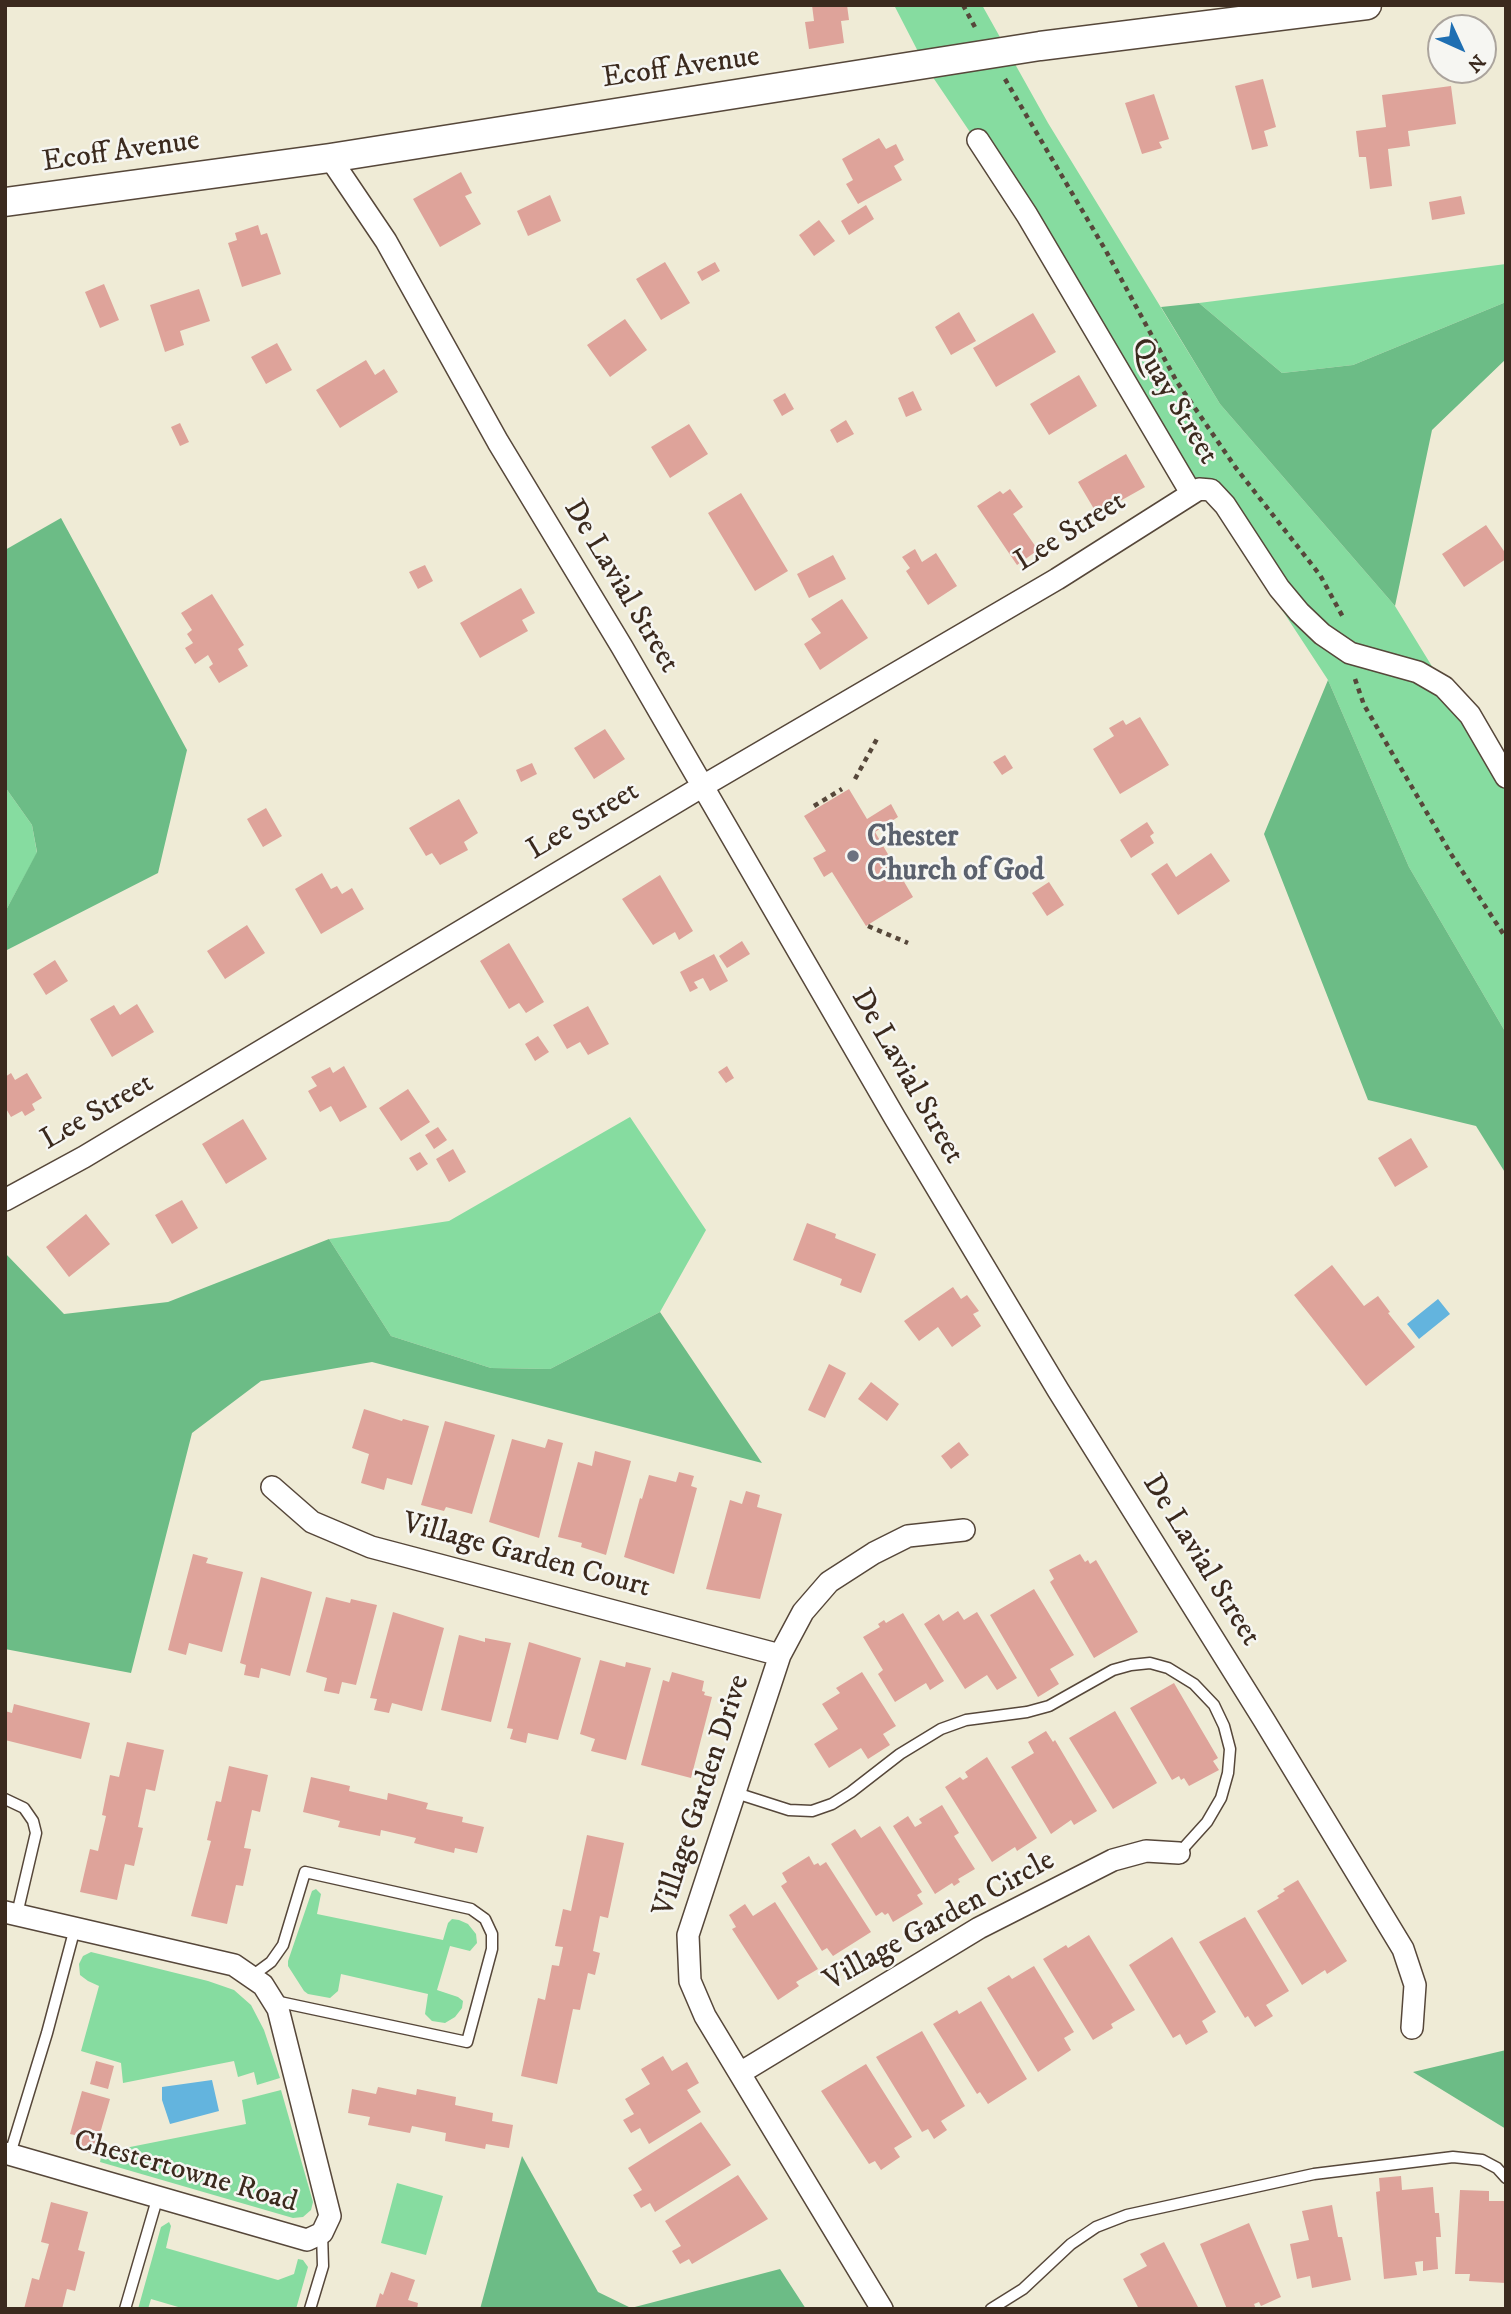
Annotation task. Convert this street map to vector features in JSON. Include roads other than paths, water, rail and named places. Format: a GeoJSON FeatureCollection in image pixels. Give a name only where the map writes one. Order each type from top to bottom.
{"type":"FeatureCollection","features":[{"type":"Feature","properties":{"kind":"street","name":"Ecoff Avenue"},"geometry":{"type":"LineString","coordinates":[[5,202],[330,158],[1041,46],[1367,5]]}},
{"type":"Feature","properties":{"kind":"street","name":"Quay Street"},"geometry":{"type":"LineString","coordinates":[[978,140],[1027,215],[1191,493],[1205,488],[1216,494],[1235,518],[1279,588],[1322,634],[1350,653],[1418,672],[1444,687],[1470,715],[1506,777]]}},
{"type":"Feature","properties":{"kind":"street","name":"De Lavial Street"},"geometry":{"type":"LineString","coordinates":[[330,158],[386,241],[498,442],[703,786],[895,1118],[1051,1378],[1264,1720],[1402,1949],[1415,1986],[1412,2028]]}},
{"type":"Feature","properties":{"kind":"street","name":"Lee Street"},"geometry":{"type":"LineString","coordinates":[[5,1200],[96,1150],[703,786],[1056,579],[1191,493]]}},
{"type":"Feature","properties":{"kind":"street","name":"Village Garden Court"},"geometry":{"type":"LineString","coordinates":[[272,1487],[312,1522],[370,1547],[780,1655]]}},
{"type":"Feature","properties":{"kind":"street","name":"Village Garden Drive"},"geometry":{"type":"LineString","coordinates":[[882,2309],[705,2016],[690,1981],[688,1935],[780,1655],[803,1612],[829,1582],[874,1553],[908,1536],[964,1530]]}},
{"type":"Feature","properties":{"kind":"street","name":"Village Garden Circle"},"geometry":{"type":"LineString","coordinates":[[740,2073],[979,1928],[1113,1860],[1146,1851],[1179,1853]]}},
{"type":"Feature","properties":{"kind":"street","name":"Chestertowne Road"},"geometry":{"type":"LineString","coordinates":[[8,2153],[307,2240],[322,2233],[330,2216],[275,2001],[263,1985],[234,1965],[11,1913]]}},
{"type":"Feature","properties":{"kind":"lane"},"geometry":{"type":"LineString","coordinates":[[736,1793],[789,1810],[812,1811],[832,1804],[900,1754],[942,1729],[966,1720],[1027,1712],[1049,1706],[1114,1670],[1150,1663],[1168,1668],[1194,1684],[1214,1705],[1224,1726],[1230,1749],[1222,1798],[1207,1822],[1179,1853]]}},
{"type":"Feature","properties":{"kind":"lane"},"geometry":{"type":"LineString","coordinates":[[5,1800],[24,1808],[33,1821],[36,1833],[11,1913]]}},
{"type":"Feature","properties":{"kind":"lane"},"geometry":{"type":"LineString","coordinates":[[252,1976],[271,1962],[283,1945],[305,1872],[471,1909],[485,1919],[492,1934],[492,1949],[467,2042],[275,2001]]}},
{"type":"Feature","properties":{"kind":"lane"},"geometry":{"type":"LineString","coordinates":[[8,2153],[47,2033],[75,1928]]}},
{"type":"Feature","properties":{"kind":"lane"},"geometry":{"type":"LineString","coordinates":[[991,2309],[1023,2289],[1071,2244],[1096,2227],[1127,2215],[1314,2174],[1453,2157],[1482,2160],[1497,2168],[1506,2178]]}},
{"type":"Feature","properties":{"kind":"lane"},"geometry":{"type":"LineString","coordinates":[[125,2309],[158,2196]]}},
{"type":"Feature","properties":{"kind":"lane"},"geometry":{"type":"LineString","coordinates":[[310,2309],[323,2266],[322,2233]]}},
{"type":"Feature","properties":{"kind":"water"},"geometry":{"type":"Polygon","coordinates":[[[1438,1299],[1450,1314],[1419,1339],[1407,1324],[1438,1299]]]}},
{"type":"Feature","properties":{"kind":"water"},"geometry":{"type":"Polygon","coordinates":[[[212,2080],[219,2111],[170,2124],[162,2100],[162,2087],[212,2080]]]}},
{"type":"Feature","properties":{"kind":"place","name":"Chester Church of God"},"geometry":{"type":"Point","coordinates":[853,856]}}]}
